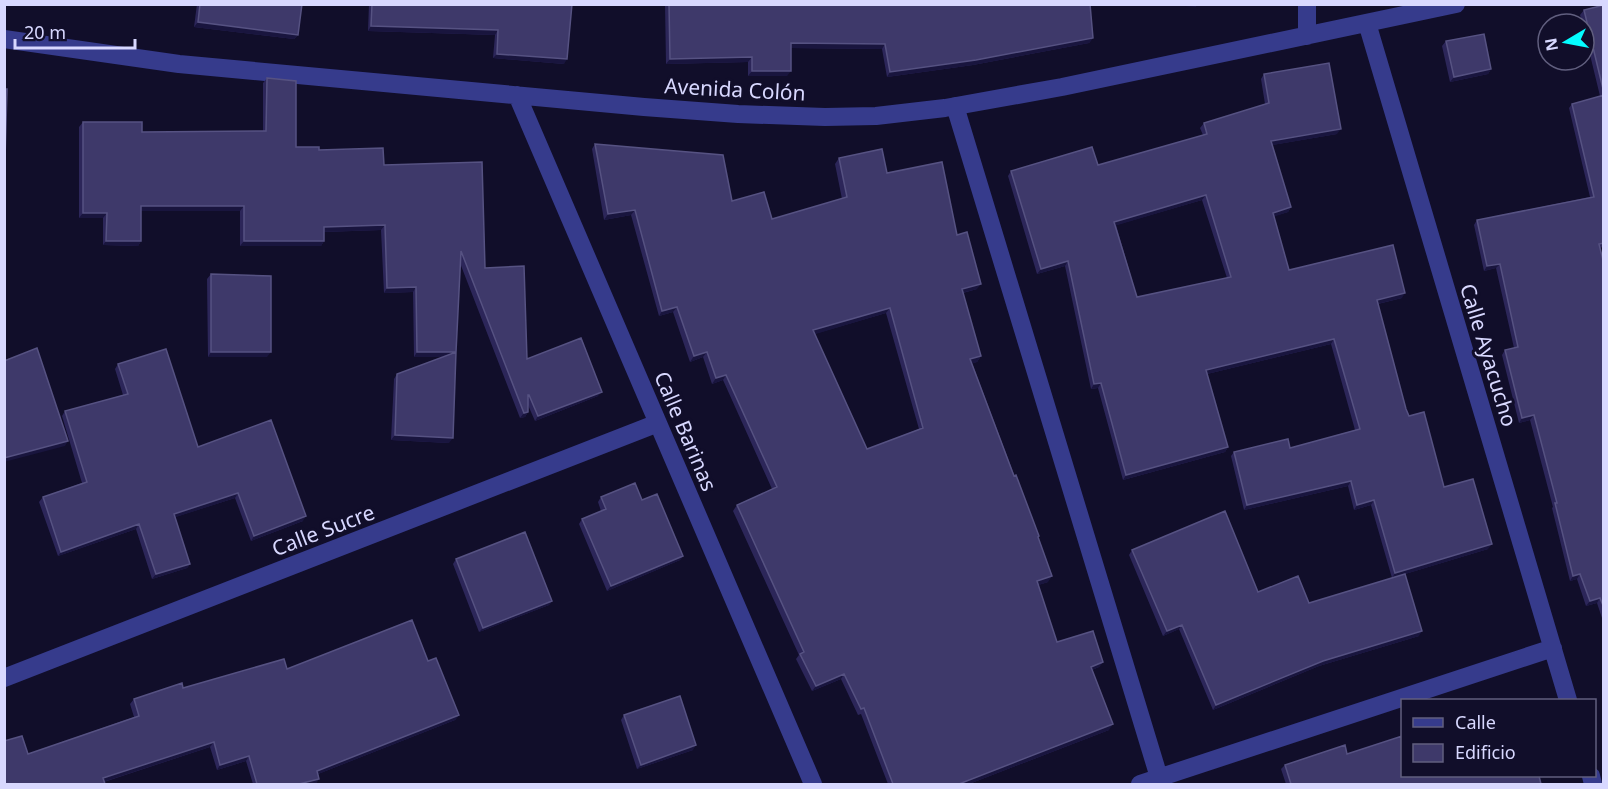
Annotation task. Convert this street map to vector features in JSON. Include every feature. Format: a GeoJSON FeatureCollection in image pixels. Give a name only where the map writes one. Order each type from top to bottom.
{"type":"FeatureCollection","features":[{"type":"Feature","properties":{"kind":"street"},"geometry":{"type":"LineString","coordinates":[[1307,4],[1307,36]]}},
{"type":"Feature","properties":{"kind":"street","name":"Avenida Colón"},"geometry":{"type":"LineString","coordinates":[[4,39],[179,64],[517,95],[738,114],[876,116],[955,106],[1062,87],[1456,4]]}},
{"type":"Feature","properties":{"kind":"street","name":"Calle Ayacucho"},"geometry":{"type":"LineString","coordinates":[[1367,23],[1568,699]]}},
{"type":"Feature","properties":{"kind":"street","name":"Calle Barinas"},"geometry":{"type":"LineString","coordinates":[[517,95],[813,784]]}},
{"type":"Feature","properties":{"kind":"street"},"geometry":{"type":"LineString","coordinates":[[955,106],[1160,781]]}},
{"type":"Feature","properties":{"kind":"street","name":"Calle Sucre"},"geometry":{"type":"LineString","coordinates":[[4,678],[658,423]]}},
{"type":"Feature","properties":{"kind":"street"},"geometry":{"type":"LineString","coordinates":[[1402,699],[1553,648]]}},
{"type":"Feature","properties":{"kind":"street"},"geometry":{"type":"LineString","coordinates":[[1140,784],[1160,781],[1401,699]]}},
{"type":"Feature","properties":{"kind":"building"},"geometry":{"type":"Polygon","coordinates":[[[200,4],[302,4],[298,35],[198,22],[200,4]]]}},
{"type":"Feature","properties":{"kind":"building"},"geometry":{"type":"Polygon","coordinates":[[[372,4],[572,4],[567,59],[497,54],[498,30],[371,26],[372,4]]]}},
{"type":"Feature","properties":{"kind":"building"},"geometry":{"type":"Polygon","coordinates":[[[669,4],[1090,4],[1093,38],[976,60],[890,72],[885,44],[791,43],[791,71],[752,71],[752,57],[670,59],[669,4]]]}},
{"type":"Feature","properties":{"kind":"building"},"geometry":{"type":"Polygon","coordinates":[[[1604,5],[1604,93],[1596,60],[1596,12],[1584,12],[1584,10],[1604,5]]]}},
{"type":"Feature","properties":{"kind":"building"},"geometry":{"type":"Polygon","coordinates":[[[1484,34],[1491,69],[1454,77],[1446,41],[1484,34]]]}},
{"type":"Feature","properties":{"kind":"building"},"geometry":{"type":"Polygon","coordinates":[[[1329,63],[1341,129],[1271,141],[1291,207],[1273,213],[1289,270],[1393,245],[1405,293],[1377,300],[1406,409],[1409,416],[1424,412],[1444,487],[1473,479],[1492,544],[1395,573],[1374,500],[1357,505],[1351,481],[1247,505],[1234,452],[1288,439],[1290,448],[1360,429],[1334,339],[1206,370],[1228,447],[1126,475],[1101,383],[1094,384],[1068,261],[1041,269],[1011,171],[1092,147],[1098,165],[1207,134],[1204,123],[1269,103],[1264,74],[1329,63]],[[1206,195],[1114,222],[1137,297],[1231,277],[1206,195]]]}},
{"type":"Feature","properties":{"kind":"building"},"geometry":{"type":"Polygon","coordinates":[[[267,78],[296,81],[296,147],[319,147],[319,150],[383,148],[384,165],[482,162],[485,268],[524,266],[527,359],[581,338],[602,392],[538,416],[528,395],[528,412],[524,413],[461,251],[456,352],[417,352],[416,287],[387,288],[385,225],[324,227],[324,241],[244,241],[244,206],[141,206],[141,241],[106,241],[107,213],[83,213],[83,122],[142,122],[142,132],[266,131],[267,78]]]}},
{"type":"Feature","properties":{"kind":"building"},"geometry":{"type":"Polygon","coordinates":[[[4,89],[7,89],[5,159],[4,159],[4,89]]]}},
{"type":"Feature","properties":{"kind":"building"},"geometry":{"type":"Polygon","coordinates":[[[1604,95],[1604,243],[1599,244],[1604,264],[1604,608],[1600,598],[1590,601],[1580,574],[1573,576],[1534,415],[1522,418],[1505,350],[1518,347],[1500,264],[1487,266],[1477,220],[1594,197],[1572,104],[1604,95]]]}},
{"type":"Feature","properties":{"kind":"building"},"geometry":{"type":"Polygon","coordinates":[[[595,144],[723,155],[732,201],[764,192],[772,219],[847,197],[839,158],[882,149],[887,173],[942,162],[957,235],[967,232],[981,284],[962,289],[981,356],[970,359],[1014,476],[1016,475],[1052,576],[1037,581],[1057,642],[1093,631],[1103,662],[1091,667],[1113,724],[959,784],[893,784],[864,708],[861,709],[844,674],[816,686],[800,654],[804,652],[737,505],[777,487],[726,375],[716,378],[707,352],[694,356],[677,307],[662,311],[635,210],[608,214],[595,144]],[[890,308],[813,330],[867,449],[923,428],[890,308]]]}},
{"type":"Feature","properties":{"kind":"building"},"geometry":{"type":"Polygon","coordinates":[[[211,274],[271,276],[271,352],[211,352],[211,274]]]}},
{"type":"Feature","properties":{"kind":"building"},"geometry":{"type":"Polygon","coordinates":[[[37,348],[68,441],[4,458],[4,361],[37,348]]]}},
{"type":"Feature","properties":{"kind":"building"},"geometry":{"type":"Polygon","coordinates":[[[166,349],[198,447],[271,420],[306,516],[254,536],[238,493],[174,514],[190,564],[156,574],[139,524],[61,552],[43,497],[87,482],[65,411],[128,394],[118,364],[166,349]]]}},
{"type":"Feature","properties":{"kind":"building"},"geometry":{"type":"Polygon","coordinates":[[[456,352],[453,438],[395,435],[397,374],[456,352]]]}},
{"type":"Feature","properties":{"kind":"building"},"geometry":{"type":"Polygon","coordinates":[[[635,483],[642,500],[657,494],[683,556],[611,586],[582,519],[606,509],[601,497],[635,483]]]}},
{"type":"Feature","properties":{"kind":"building"},"geometry":{"type":"Polygon","coordinates":[[[1225,511],[1258,592],[1298,576],[1309,603],[1405,574],[1422,631],[1323,661],[1216,705],[1182,625],[1167,631],[1132,550],[1225,511]]]}},
{"type":"Feature","properties":{"kind":"building"},"geometry":{"type":"Polygon","coordinates":[[[525,532],[552,601],[483,628],[456,559],[525,532]]]}},
{"type":"Feature","properties":{"kind":"building"},"geometry":{"type":"Polygon","coordinates":[[[412,620],[428,661],[436,658],[459,715],[317,771],[319,779],[299,784],[257,784],[249,756],[220,765],[214,742],[103,778],[105,784],[4,784],[4,741],[22,736],[28,754],[139,716],[134,699],[182,683],[183,688],[284,659],[287,669],[412,620]]]}},
{"type":"Feature","properties":{"kind":"building"},"geometry":{"type":"Polygon","coordinates":[[[680,696],[696,745],[641,765],[624,715],[680,696]]]}},
{"type":"Feature","properties":{"kind":"building"},"geometry":{"type":"Polygon","coordinates":[[[1401,736],[1401,777],[1539,777],[1541,784],[1291,784],[1285,765],[1345,745],[1347,754],[1401,736]]]}}]}
